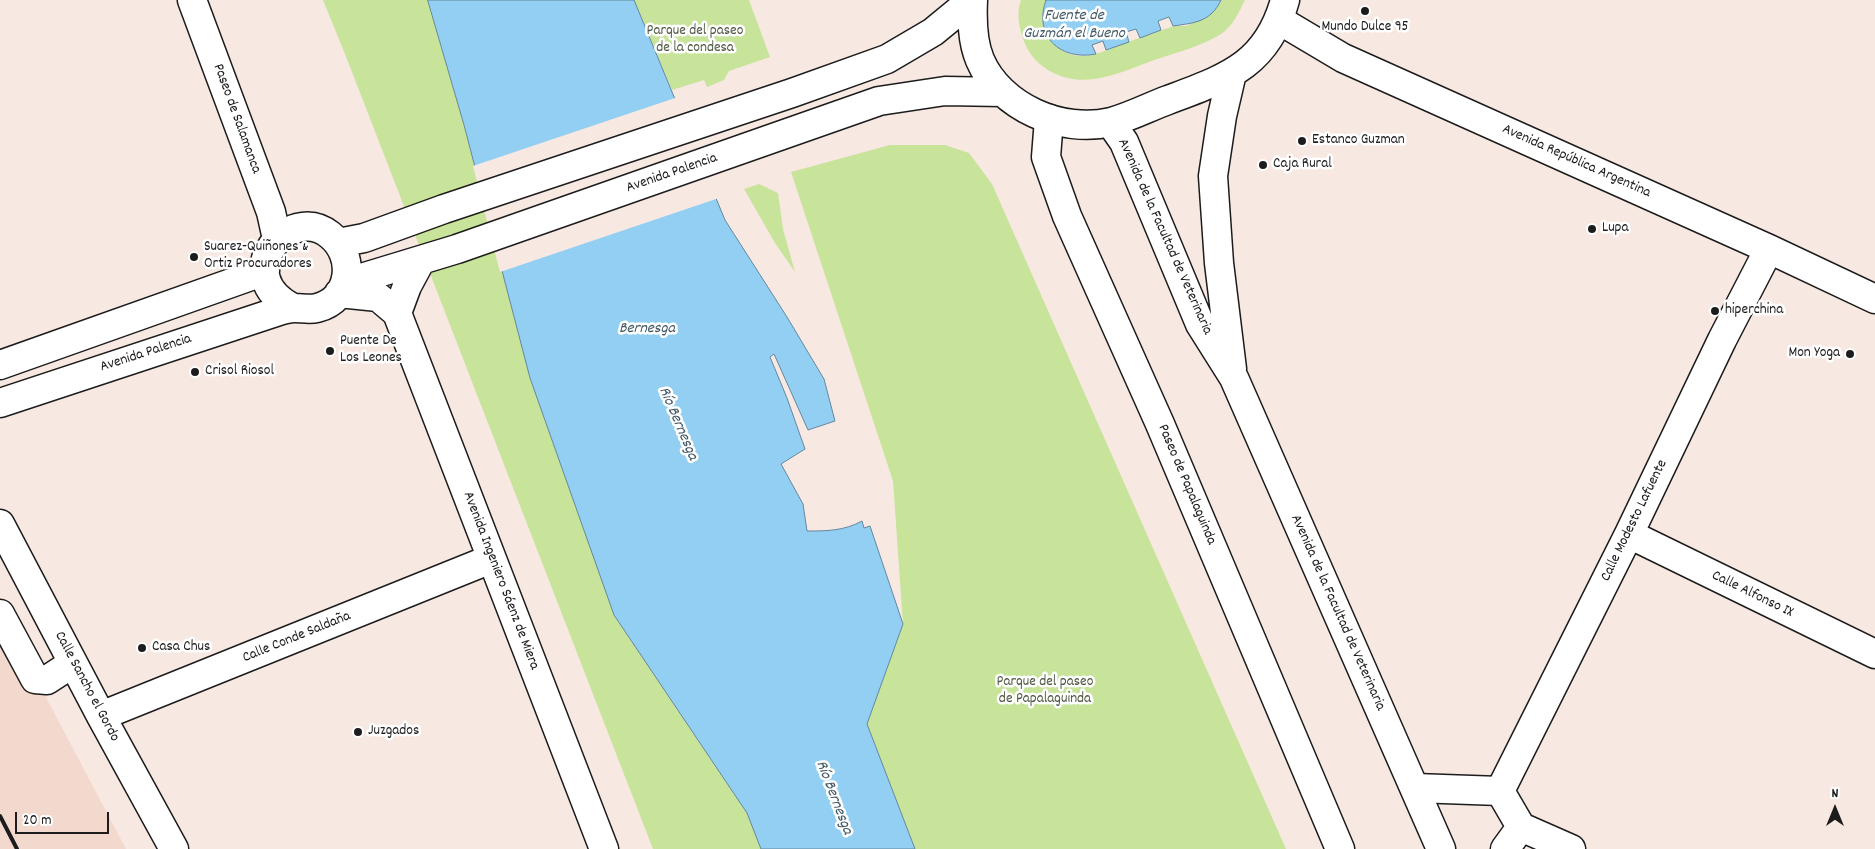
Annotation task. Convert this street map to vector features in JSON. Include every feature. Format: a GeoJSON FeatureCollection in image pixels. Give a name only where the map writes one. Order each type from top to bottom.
{"type":"FeatureCollection","features":[{"type":"Feature","properties":{"kind":"main road","name":"Paseo de Salamanca"},"geometry":{"type":"LineString","coordinates":[[192,0],[271,212],[277,239]]}},
{"type":"Feature","properties":{"kind":"main road"},"geometry":{"type":"LineString","coordinates":[[338,243],[364,238],[444,209],[792,93],[887,59],[933,32],[972,0]]}},
{"type":"Feature","properties":{"kind":"main road"},"geometry":{"type":"LineString","coordinates":[[972,0],[972,24],[980,59],[1004,92],[1024,108],[1049,119],[1075,124],[1110,122],[1232,73],[1248,63],[1266,44],[1282,10]]}},
{"type":"Feature","properties":{"kind":"main road","name":"Avenida República Argentina"},"geometry":{"type":"LineString","coordinates":[[1282,10],[1343,58],[1769,249],[1875,299]]}},
{"type":"Feature","properties":{"kind":"main road","name":"Avenida de la Facultad de Veterinaria"},"geometry":{"type":"LineString","coordinates":[[1232,73],[1222,116],[1213,176],[1219,263],[1234,378]]}},
{"type":"Feature","properties":{"kind":"main road","name":"Avenida Palencia"},"geometry":{"type":"LineString","coordinates":[[0,403],[247,321],[293,308],[306,310],[318,308],[330,302],[342,288],[879,101],[945,91],[1004,92]]}},
{"type":"Feature","properties":{"kind":"main road","name":"Paseo de Papalaguinda"},"geometry":{"type":"LineString","coordinates":[[1049,119],[1046,157],[1067,216],[1160,424],[1340,849]]}},
{"type":"Feature","properties":{"kind":"main road","name":"Avenida de la Facultad de Veterinaria"},"geometry":{"type":"LineString","coordinates":[[1110,122],[1124,142],[1200,324],[1234,378],[1441,849]]}},
{"type":"Feature","properties":{"kind":"main road"},"geometry":{"type":"LineString","coordinates":[[293,308],[273,294],[267,283],[264,271],[265,259],[270,248],[277,239],[288,231],[301,227],[315,228],[328,233],[338,243],[347,261],[347,272],[342,288]]}},
{"type":"Feature","properties":{"kind":"main road","name":"Calle Modesto Lafuente"},"geometry":{"type":"LineString","coordinates":[[1500,791],[1630,534],[1722,340],[1769,249]]}},
{"type":"Feature","properties":{"kind":"main road"},"geometry":{"type":"LineString","coordinates":[[397,313],[407,286],[422,260]]}},
{"type":"Feature","properties":{"kind":"main road"},"geometry":{"type":"LineString","coordinates":[[0,366],[264,271]]}},
{"type":"Feature","properties":{"kind":"main road","name":"Avenida Ingeniero Sáenz de Miera"},"geometry":{"type":"LineString","coordinates":[[342,288],[378,297],[397,313],[604,849]]}},
{"type":"Feature","properties":{"kind":"main road","name":"Calle Sancho el Gordo"},"geometry":{"type":"LineString","coordinates":[[0,524],[101,716],[174,849]]}},
{"type":"Feature","properties":{"kind":"main road","name":"Calle Alfonso IX"},"geometry":{"type":"LineString","coordinates":[[1630,534],[1875,654]]}},
{"type":"Feature","properties":{"kind":"main road","name":"Calle Conde Saldaña"},"geometry":{"type":"LineString","coordinates":[[101,716],[491,559]]}},
{"type":"Feature","properties":{"kind":"main road"},"geometry":{"type":"LineString","coordinates":[[0,614],[35,679],[47,680],[74,664]]}},
{"type":"Feature","properties":{"kind":"main road"},"geometry":{"type":"LineString","coordinates":[[1415,788],[1500,791],[1521,827],[1570,849]]}},
{"type":"Feature","properties":{"kind":"main road"},"geometry":{"type":"LineString","coordinates":[[1505,849],[1521,827]]}},
{"type":"Feature","properties":{"kind":"shaded area"},"geometry":{"type":"Polygon","coordinates":[[[0,610],[126,849],[0,849],[0,610]]]}},
{"type":"Feature","properties":{"kind":"green space"},"geometry":{"type":"Polygon","coordinates":[[[323,0],[428,0],[464,125],[530,378],[614,615],[747,813],[761,849],[653,849],[323,0]]]}},
{"type":"Feature","properties":{"kind":"green space","name":"Parque del paseo de la condesa"},"geometry":{"type":"Polygon","coordinates":[[[634,0],[749,0],[770,57],[729,71],[724,80],[707,87],[704,80],[672,90],[634,0]]]}},
{"type":"Feature","properties":{"kind":"green space"},"geometry":{"type":"Polygon","coordinates":[[[1021,0],[1046,0],[1043,10],[1043,21],[1045,31],[1050,40],[1065,52],[1078,56],[1088,56],[1174,26],[1187,26],[1220,3],[1221,0],[1245,0],[1229,27],[1214,38],[1116,74],[1089,80],[1062,76],[1048,70],[1033,57],[1022,36],[1018,15],[1021,0]]]}},
{"type":"Feature","properties":{"kind":"green space","name":"Parque del paseo de Papalaguinda"},"geometry":{"type":"Polygon","coordinates":[[[890,145],[945,145],[969,153],[992,184],[1286,849],[915,849],[867,724],[903,624],[893,481],[791,172],[890,145]]]}},
{"type":"Feature","properties":{"kind":"green space"},"geometry":{"type":"Polygon","coordinates":[[[759,184],[778,193],[783,229],[795,272],[775,243],[744,189],[759,184]]]}},
{"type":"Feature","properties":{"kind":"water","name":"Bernesga"},"geometry":{"type":"Polygon","coordinates":[[[428,0],[634,0],[725,220],[824,379],[835,421],[808,430],[774,354],[770,357],[805,449],[781,464],[803,504],[807,531],[842,529],[862,521],[864,528],[870,526],[903,624],[867,724],[915,849],[761,849],[747,813],[614,615],[530,378],[464,125],[428,0]]]}},
{"type":"Feature","properties":{"kind":"water","name":"Fuente de Guzmán el Bueno"},"geometry":{"type":"Polygon","coordinates":[[[1046,0],[1221,0],[1212,13],[1201,20],[1173,26],[1169,17],[1158,21],[1161,30],[1140,38],[1136,29],[1126,32],[1129,42],[1106,50],[1103,41],[1092,45],[1096,54],[1083,55],[1071,54],[1061,49],[1047,35],[1043,25],[1046,0]]]}},
{"type":"Feature","properties":{"kind":"pier"},"geometry":{"type":"Polygon","coordinates":[[[678,97],[719,198],[500,272],[473,166],[678,97]]]}},
{"type":"Feature","properties":{"kind":"railway"},"geometry":{"type":"LineString","coordinates":[[0,816],[17,849]]}},
{"type":"Feature","properties":{"kind":"place","name":"Mundo Dulce 95"},"geometry":{"type":"Point","coordinates":[1365,11]}},
{"type":"Feature","properties":{"kind":"place","name":"Estanco Guzman"},"geometry":{"type":"Point","coordinates":[1302,141]}},
{"type":"Feature","properties":{"kind":"place","name":"Caja Rural"},"geometry":{"type":"Point","coordinates":[1263,165]}},
{"type":"Feature","properties":{"kind":"place","name":"Lupa"},"geometry":{"type":"Point","coordinates":[1592,229]}},
{"type":"Feature","properties":{"kind":"place","name":"Suarez-Quiñones & Ortiz Procuradores"},"geometry":{"type":"Point","coordinates":[194,257]}},
{"type":"Feature","properties":{"kind":"place","name":"hiperchina"},"geometry":{"type":"Point","coordinates":[1715,311]}},
{"type":"Feature","properties":{"kind":"place","name":"Puente De Los Leones"},"geometry":{"type":"Point","coordinates":[330,351]}},
{"type":"Feature","properties":{"kind":"place","name":"Mon Yoga"},"geometry":{"type":"Point","coordinates":[1850,354]}},
{"type":"Feature","properties":{"kind":"place","name":"Crisol Riosol"},"geometry":{"type":"Point","coordinates":[195,372]}},
{"type":"Feature","properties":{"kind":"place","name":"Casa Chus"},"geometry":{"type":"Point","coordinates":[142,648]}},
{"type":"Feature","properties":{"kind":"place","name":"Juzgados"},"geometry":{"type":"Point","coordinates":[358,732]}},
{"type":"Feature","properties":{"kind":"water label","name":"Río Bernesga"},"geometry":{"type":"Point","coordinates":[677,424]}},
{"type":"Feature","properties":{"kind":"water label","name":"Río Bernesga"},"geometry":{"type":"Point","coordinates":[833,798]}}]}
